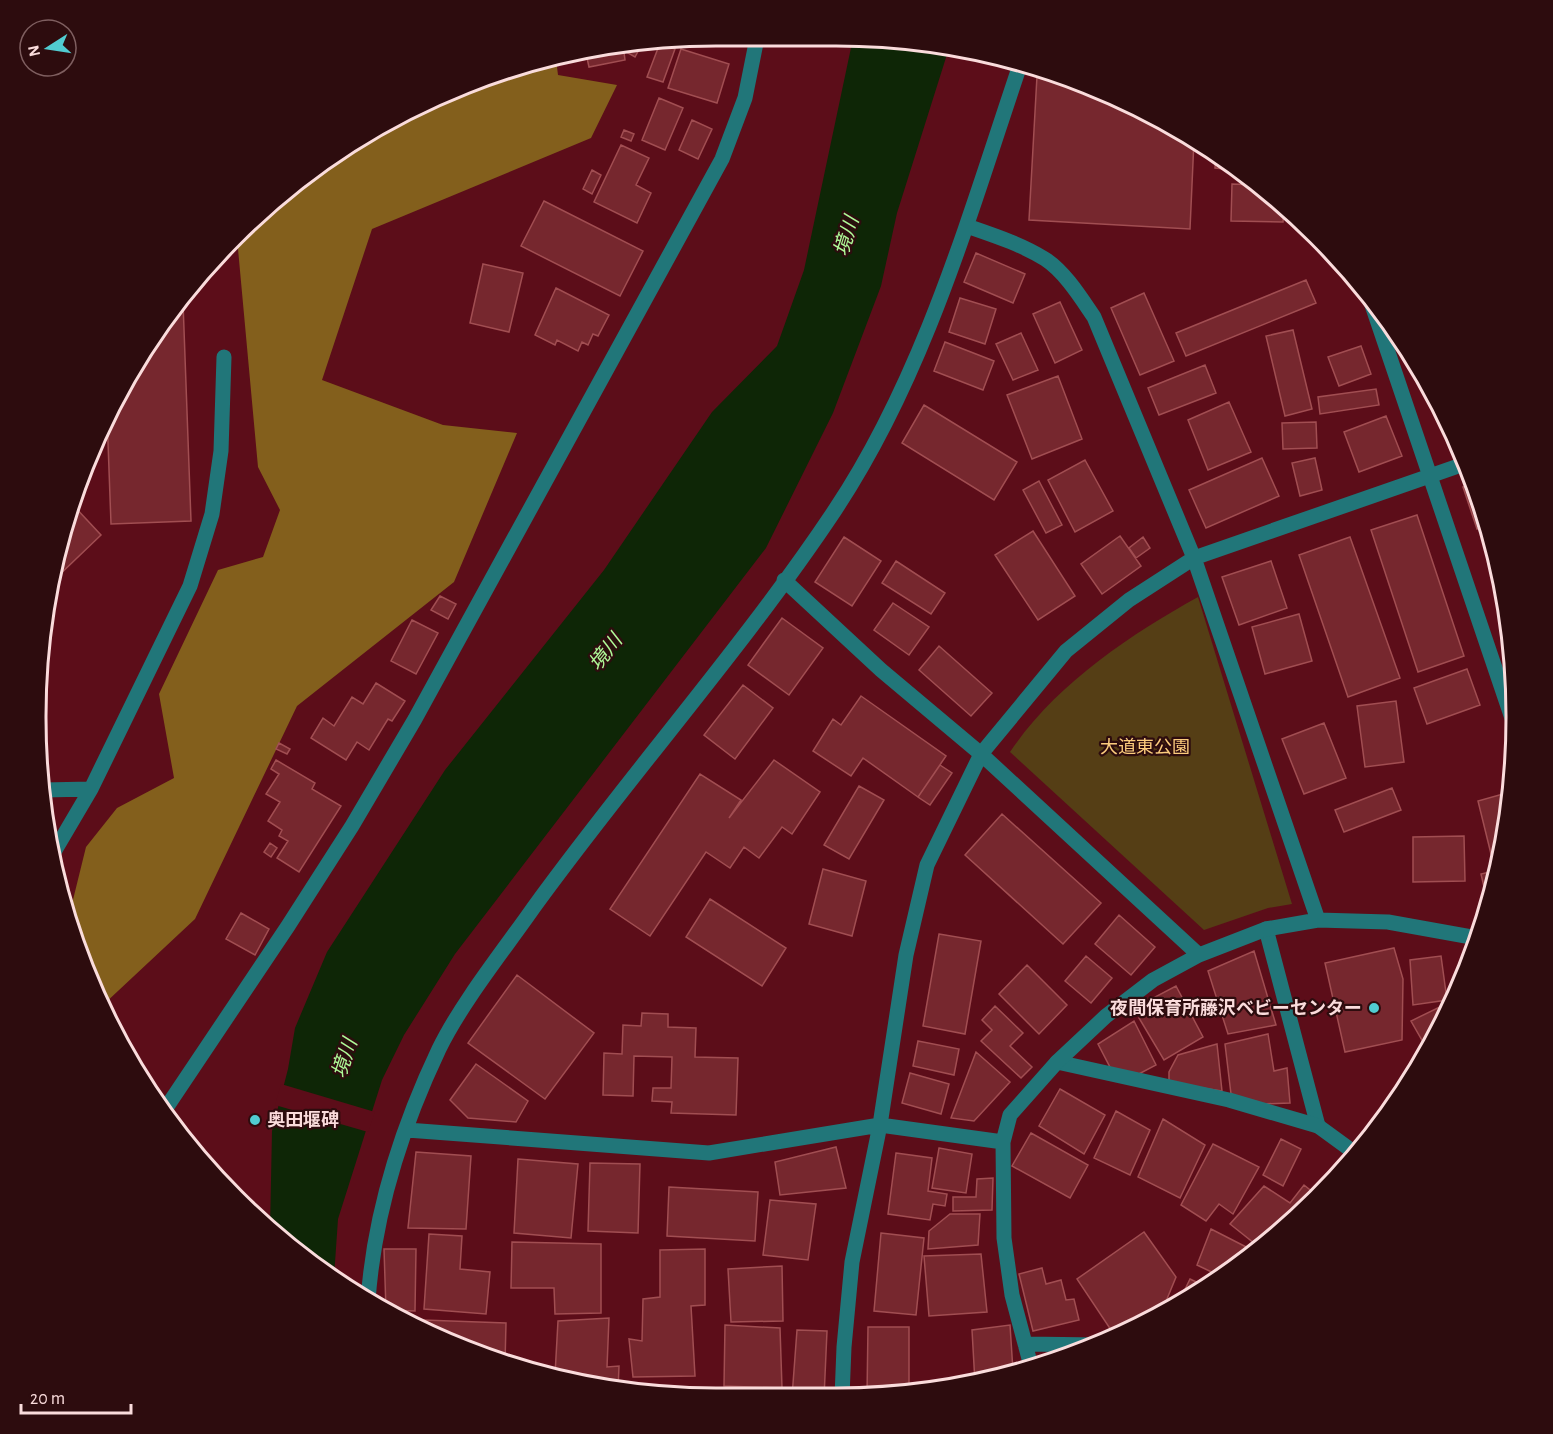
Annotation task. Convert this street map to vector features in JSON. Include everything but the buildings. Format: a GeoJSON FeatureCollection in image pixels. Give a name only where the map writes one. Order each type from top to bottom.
{"type":"FeatureCollection","features":[{"type":"Feature","properties":{"kind":"street"},"geometry":{"type":"LineString","coordinates":[[169,1103],[308,896],[421,709],[722,159],[746,98],[755,47]]}},
{"type":"Feature","properties":{"kind":"street"},"geometry":{"type":"LineString","coordinates":[[369,1290],[380,1213],[407,1130],[440,1047],[488,972],[629,779],[834,512],[878,438],[911,369],[967,226],[1018,71]]}},
{"type":"Feature","properties":{"kind":"street"},"geometry":{"type":"LineString","coordinates":[[967,226],[1017,244],[1048,260],[1076,291],[1094,317],[1194,558],[1318,920]]}},
{"type":"Feature","properties":{"kind":"street"},"geometry":{"type":"LineString","coordinates":[[1378,323],[1506,699]]}},
{"type":"Feature","properties":{"kind":"street"},"geometry":{"type":"LineString","coordinates":[[58,845],[92,789],[190,586],[212,514],[221,451],[224,357]]}},
{"type":"Feature","properties":{"kind":"street"},"geometry":{"type":"LineString","coordinates":[[843,1388],[844,1347],[852,1262],[880,1125],[906,955],[927,865],[981,754],[1066,651],[1129,600],[1194,558],[1458,466]]}},
{"type":"Feature","properties":{"kind":"street"},"geometry":{"type":"LineString","coordinates":[[784,580],[881,670],[981,754],[1199,955]]}},
{"type":"Feature","properties":{"kind":"street"},"geometry":{"type":"LineString","coordinates":[[51,790],[92,789]]}},
{"type":"Feature","properties":{"kind":"street"},"geometry":{"type":"LineString","coordinates":[[1029,1359],[1012,1294],[1004,1238],[1003,1142],[1010,1115],[1057,1062],[1106,1016],[1153,980],[1199,955],[1266,929],[1318,920],[1388,922],[1470,937]]}},
{"type":"Feature","properties":{"kind":"street"},"geometry":{"type":"LineString","coordinates":[[1266,929],[1318,1126]]}},
{"type":"Feature","properties":{"kind":"street"},"geometry":{"type":"LineString","coordinates":[[1057,1062],[1229,1100],[1318,1126],[1349,1148]]}},
{"type":"Feature","properties":{"kind":"street"},"geometry":{"type":"LineString","coordinates":[[407,1130],[709,1153],[880,1125],[1003,1142]]}},
{"type":"Feature","properties":{"kind":"street"},"geometry":{"type":"LineString","coordinates":[[1025,1344],[1071,1345]]}},
{"type":"Feature","properties":{"kind":"green space","name":"大道東公園"},"geometry":{"type":"Polygon","coordinates":[[[1198,597],[1292,904],[1268,908],[1204,930],[1010,752],[1049,705],[1095,664],[1145,628],[1198,597]]]}},
{"type":"Feature","properties":{"kind":"shaded area"},"geometry":{"type":"Polygon","coordinates":[[[557,66],[558,75],[617,85],[591,138],[372,229],[322,380],[443,425],[517,433],[454,582],[297,706],[195,919],[109,999],[82,933],[72,902],[86,847],[117,808],[174,778],[159,694],[218,570],[263,557],[280,510],[258,467],[238,248],[243,243],[275,213],[344,159],[420,116],[460,98],[501,82],[557,66]]]}},
{"type":"Feature","properties":{"kind":"water","name":"境川"},"geometry":{"type":"Polygon","coordinates":[[[851,47],[880,48],[947,56],[897,213],[881,286],[833,413],[766,548],[455,954],[404,1035],[382,1080],[338,1219],[335,1268],[270,1217],[272,1131],[288,1069],[295,1028],[327,952],[445,770],[604,570],[712,412],[777,346],[804,270],[851,47]]]}},
{"type":"Feature","properties":{"kind":"pier"},"geometry":{"type":"Polygon","coordinates":[[[281,1084],[375,1112],[368,1132],[275,1105],[281,1084]]]}},
{"type":"Feature","properties":{"kind":"place","name":"夜間保育所藤沢ベビーセンター"},"geometry":{"type":"Point","coordinates":[1374,1008]}},
{"type":"Feature","properties":{"kind":"place","name":"奥田堰碑"},"geometry":{"type":"Point","coordinates":[255,1120]}}]}
